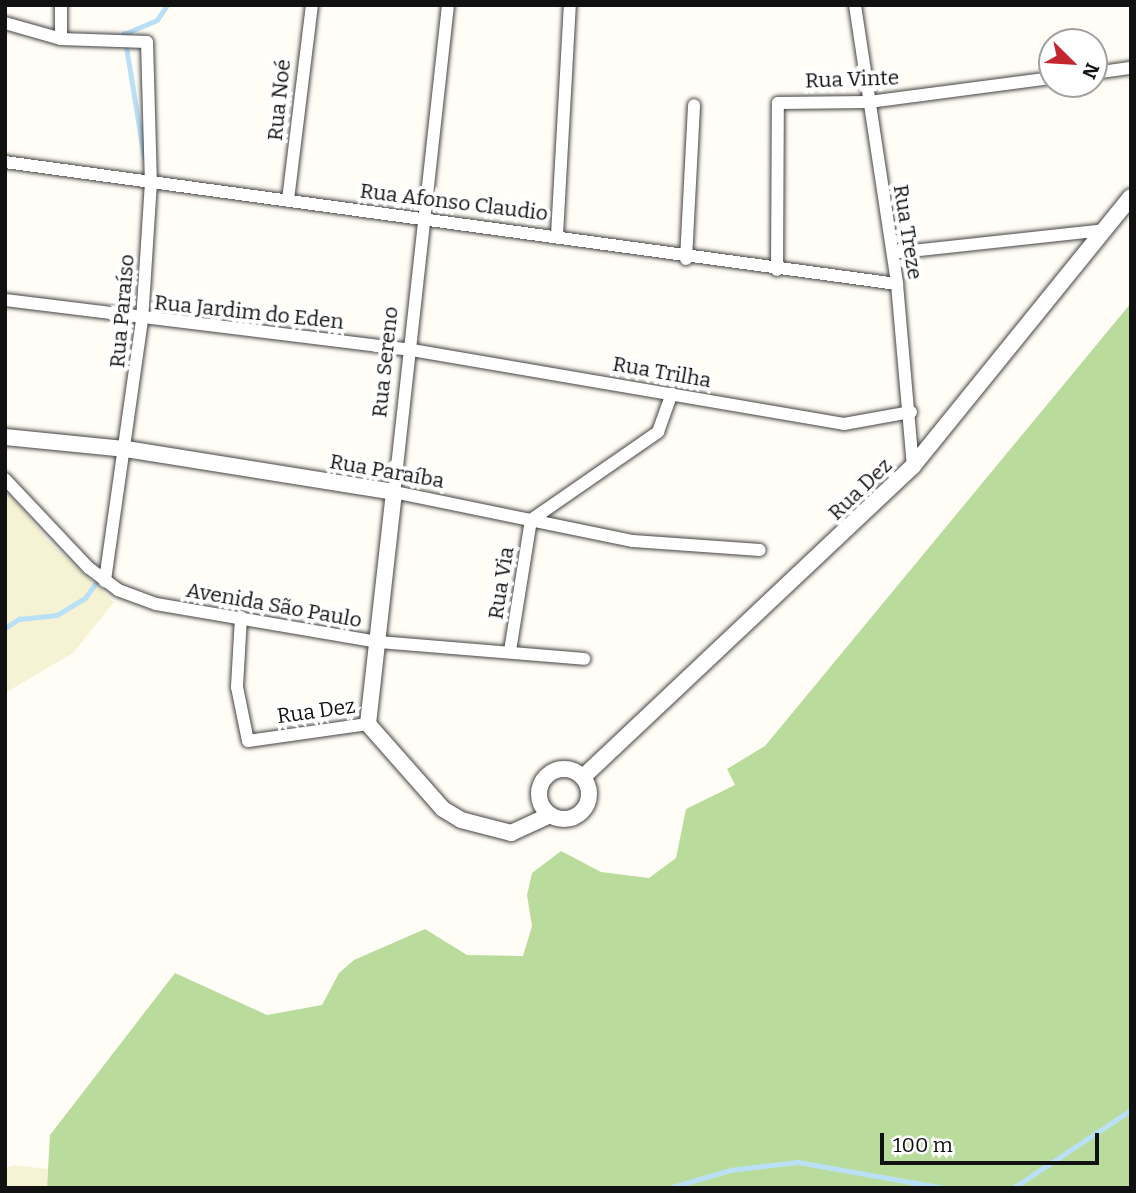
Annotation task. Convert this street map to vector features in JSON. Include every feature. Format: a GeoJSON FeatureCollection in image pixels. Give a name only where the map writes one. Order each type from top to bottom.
{"type":"FeatureCollection","features":[{"type":"Feature","properties":{"kind":"street"},"geometry":{"type":"LineString","coordinates":[[5,23],[61,39],[61,5]]}},
{"type":"Feature","properties":{"kind":"street","name":"Rua Noé"},"geometry":{"type":"LineString","coordinates":[[288,200],[312,5]]}},
{"type":"Feature","properties":{"kind":"street","name":"Rua Sereno"},"geometry":{"type":"LineString","coordinates":[[368,724],[394,492],[405,349],[424,218],[448,5]]}},
{"type":"Feature","properties":{"kind":"street"},"geometry":{"type":"LineString","coordinates":[[557,235],[570,5]]}},
{"type":"Feature","properties":{"kind":"street","name":"Rua Treze"},"geometry":{"type":"LineString","coordinates":[[855,5],[897,284],[911,412],[913,466]]}},
{"type":"Feature","properties":{"kind":"street","name":"Rua Paraíso"},"geometry":{"type":"LineString","coordinates":[[61,39],[147,42],[151,182],[142,320],[126,449],[105,581]]}},
{"type":"Feature","properties":{"kind":"street"},"geometry":{"type":"LineString","coordinates":[[1108,71],[1131,68]]}},
{"type":"Feature","properties":{"kind":"street","name":"Rua Vinte"},"geometry":{"type":"LineString","coordinates":[[777,270],[776,106],[787,100],[869,102],[1038,80]]}},
{"type":"Feature","properties":{"kind":"street"},"geometry":{"type":"LineString","coordinates":[[686,259],[694,104]]}},
{"type":"Feature","properties":{"kind":"street","name":"Rua Afonso Claudio"},"geometry":{"type":"LineString","coordinates":[[5,162],[557,235],[686,259],[897,284]]}},
{"type":"Feature","properties":{"kind":"street","name":"Rua Dez"},"geometry":{"type":"LineString","coordinates":[[583,777],[913,466],[1131,197]]}},
{"type":"Feature","properties":{"kind":"street"},"geometry":{"type":"LineString","coordinates":[[893,253],[1105,230]]}},
{"type":"Feature","properties":{"kind":"street","name":"Rua Jardim do Eden"},"geometry":{"type":"LineString","coordinates":[[5,300],[142,320],[405,349]]}},
{"type":"Feature","properties":{"kind":"street","name":"Rua Trilha"},"geometry":{"type":"LineString","coordinates":[[405,349],[844,424],[911,412]]}},
{"type":"Feature","properties":{"kind":"street"},"geometry":{"type":"LineString","coordinates":[[531,520],[658,432],[672,393]]}},
{"type":"Feature","properties":{"kind":"street","name":"Rua Paraíba"},"geometry":{"type":"LineString","coordinates":[[5,437],[126,449],[394,492],[634,541],[760,550]]}},
{"type":"Feature","properties":{"kind":"street","name":"Avenida São Paulo"},"geometry":{"type":"LineString","coordinates":[[5,479],[105,581],[156,604],[379,642],[584,659]]}},
{"type":"Feature","properties":{"kind":"street","name":"Rua Via"},"geometry":{"type":"LineString","coordinates":[[510,651],[531,520]]}},
{"type":"Feature","properties":{"kind":"street","name":"Rua Dez"},"geometry":{"type":"LineString","coordinates":[[241,617],[237,687],[247,740],[368,724],[443,810],[461,820],[512,833],[550,815]]}},
{"type":"Feature","properties":{"kind":"street"},"geometry":{"type":"LineString","coordinates":[[564,769],[583,777],[589,790],[583,810],[564,819],[550,815],[539,798],[545,778],[564,769]]}},
{"type":"Feature","properties":{"kind":"shaded area"},"geometry":{"type":"Polygon","coordinates":[[[5,489],[48,541],[114,602],[73,653],[5,693],[5,489]]]}},
{"type":"Feature","properties":{"kind":"shaded area"},"geometry":{"type":"Polygon","coordinates":[[[14,1165],[48,1169],[47,1188],[5,1188],[5,1168],[14,1165]]]}},
{"type":"Feature","properties":{"kind":"green space"},"geometry":{"type":"Polygon","coordinates":[[[1131,303],[1131,1188],[47,1188],[50,1135],[175,973],[267,1015],[322,1005],[339,973],[354,960],[425,929],[467,955],[523,956],[532,926],[527,895],[532,873],[561,851],[601,872],[649,878],[676,858],[686,809],[735,785],[727,769],[765,746],[1131,303]]]}},
{"type":"Feature","properties":{"kind":"waterway"},"geometry":{"type":"LineString","coordinates":[[144,158],[124,34],[157,20],[167,5]]}},
{"type":"Feature","properties":{"kind":"waterway"},"geometry":{"type":"LineString","coordinates":[[5,628],[19,619],[57,615],[85,598],[99,579]]}},
{"type":"Feature","properties":{"kind":"waterway"},"geometry":{"type":"LineString","coordinates":[[1013,1188],[1131,1110]]}},
{"type":"Feature","properties":{"kind":"waterway"},"geometry":{"type":"LineString","coordinates":[[669,1188],[730,1170],[798,1162],[944,1188]]}}]}
